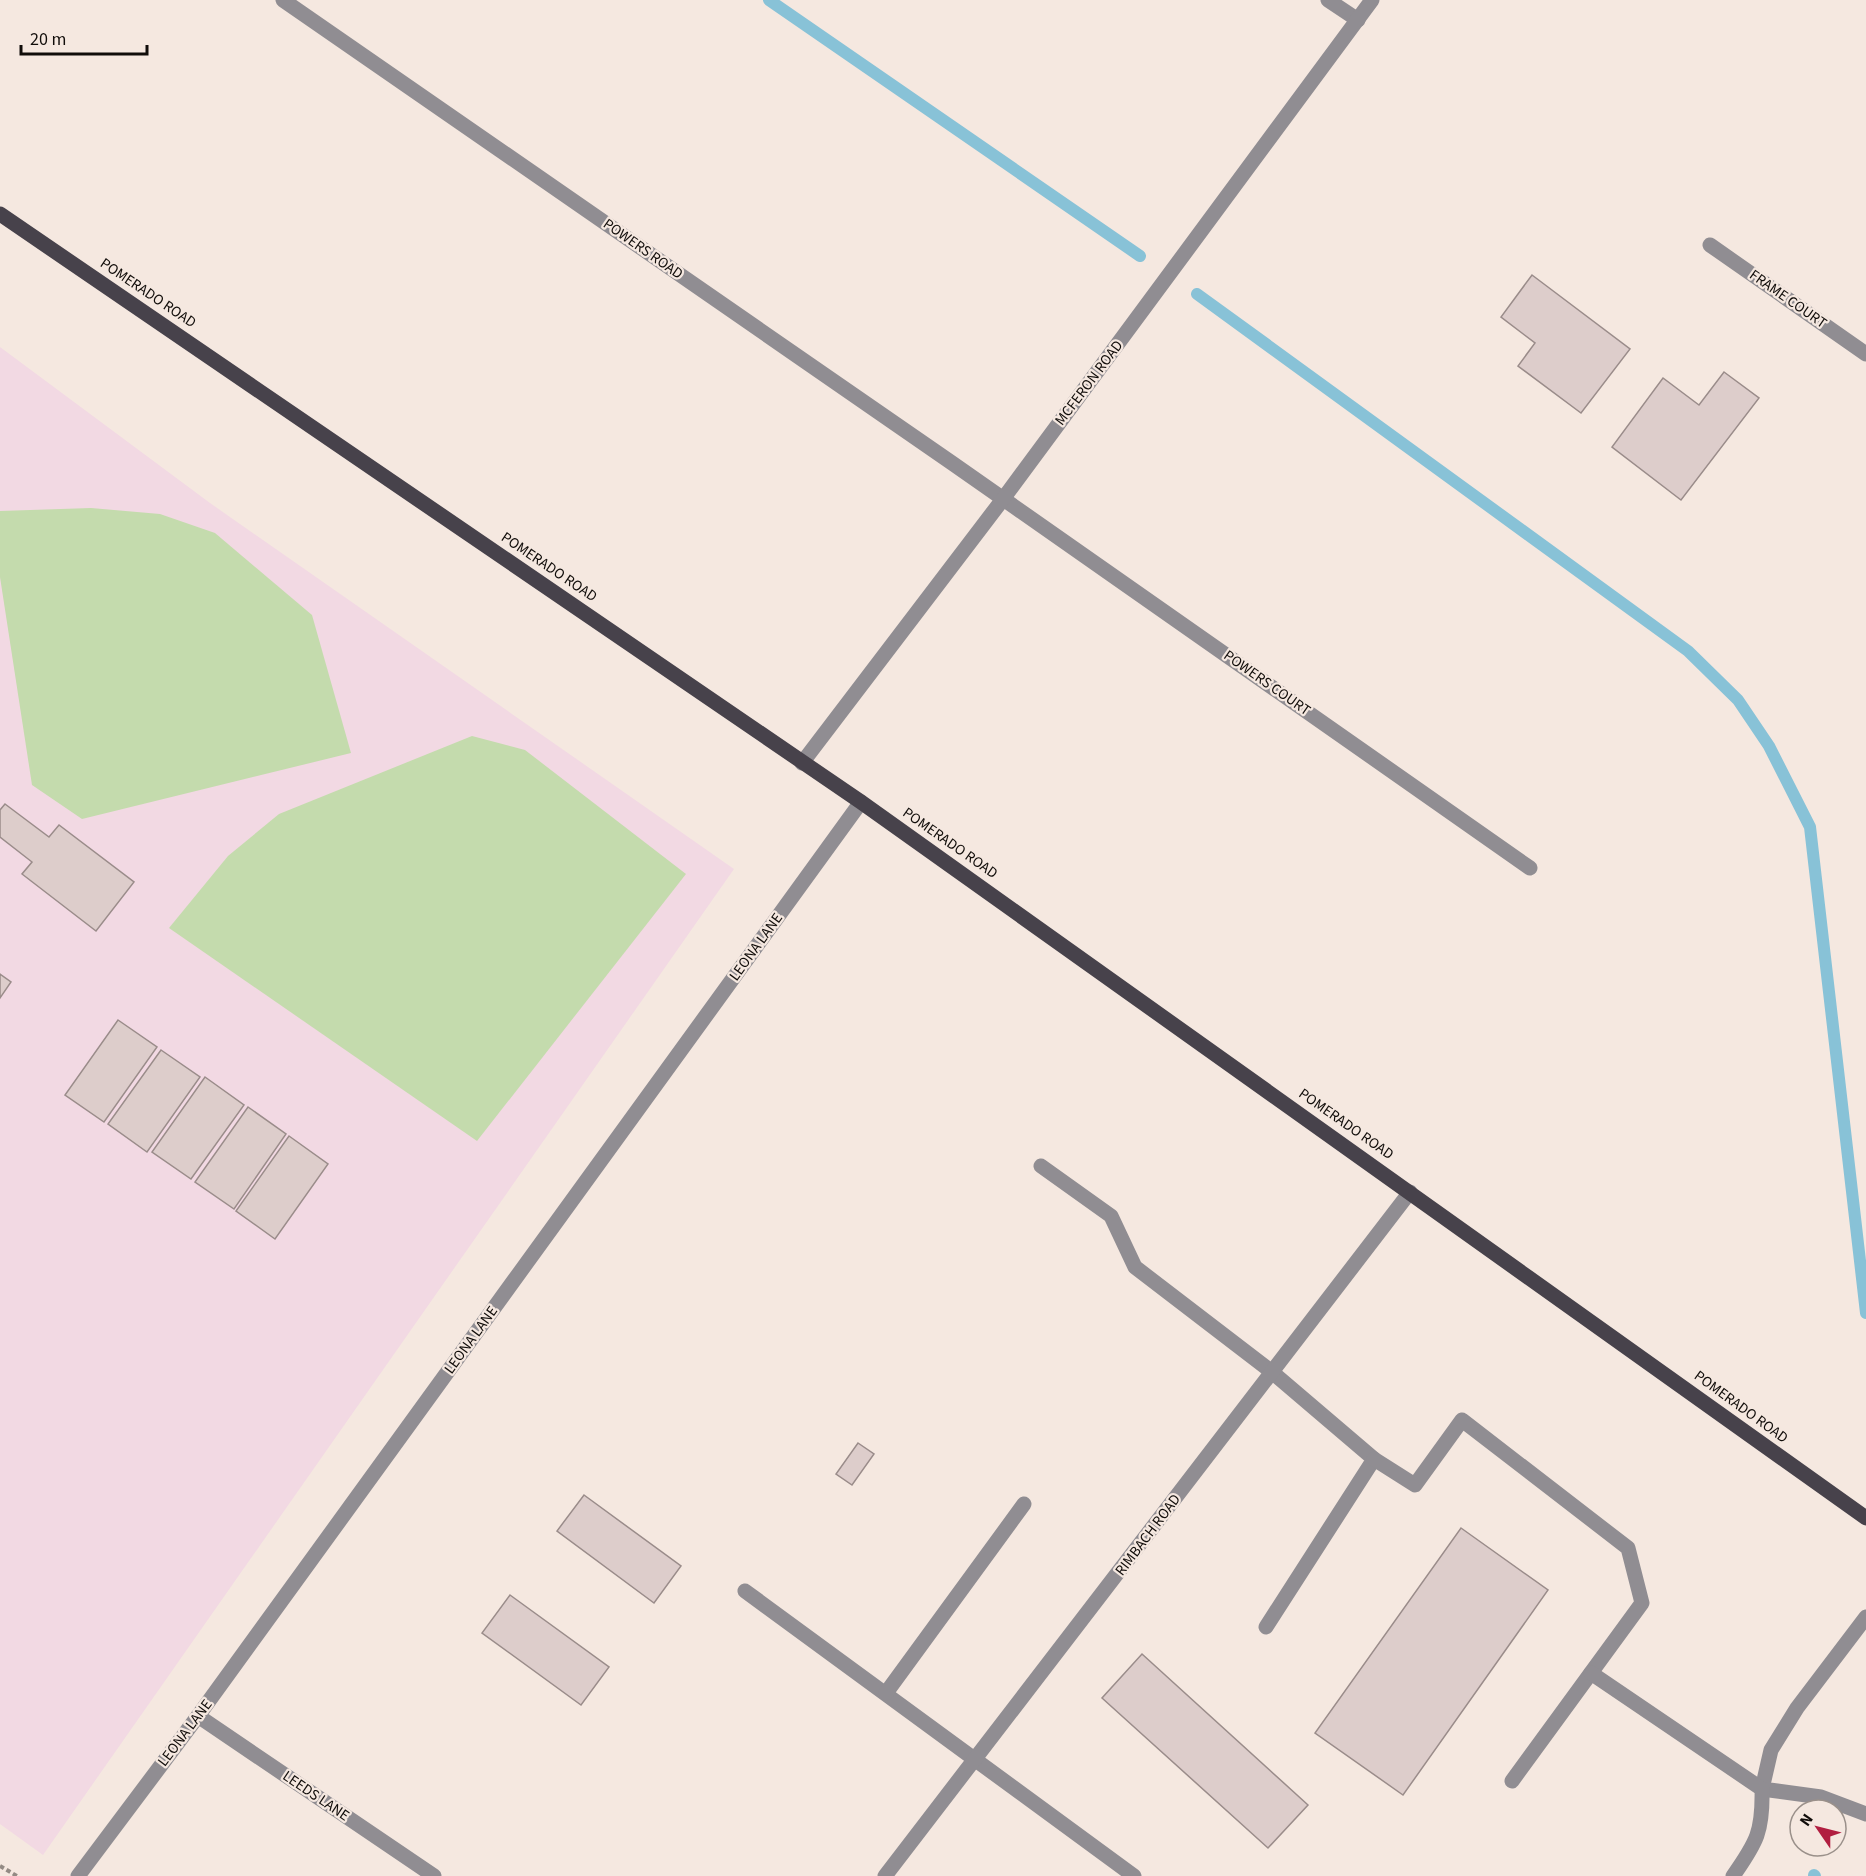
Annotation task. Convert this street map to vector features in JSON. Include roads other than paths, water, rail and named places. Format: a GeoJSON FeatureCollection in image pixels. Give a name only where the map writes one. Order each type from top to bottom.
{"type":"FeatureCollection","features":[{"type":"Feature","properties":{"kind":"main road","name":"POMERADO ROAD"},"geometry":{"type":"LineString","coordinates":[[0,214],[861,802],[1866,1518]]}},
{"type":"Feature","properties":{"kind":"street","name":"POWERS ROAD"},"geometry":{"type":"LineString","coordinates":[[283,0],[1003,499]]}},
{"type":"Feature","properties":{"kind":"street"},"geometry":{"type":"LineString","coordinates":[[1328,0],[1358,20]]}},
{"type":"Feature","properties":{"kind":"street","name":"MCFERON ROAD"},"geometry":{"type":"LineString","coordinates":[[802,763],[1003,499],[1372,0]]}},
{"type":"Feature","properties":{"kind":"street","name":"FRAME COURT"},"geometry":{"type":"LineString","coordinates":[[1710,244],[1866,354]]}},
{"type":"Feature","properties":{"kind":"street","name":"POWERS COURT"},"geometry":{"type":"LineString","coordinates":[[1003,499],[1530,868]]}},
{"type":"Feature","properties":{"kind":"street","name":"LEONA LANE"},"geometry":{"type":"LineString","coordinates":[[78,1876],[198,1716],[861,802]]}},
{"type":"Feature","properties":{"kind":"street"},"geometry":{"type":"LineString","coordinates":[[1041,1166],[1111,1216],[1135,1267],[1272,1372],[1374,1459],[1415,1485],[1462,1420],[1628,1548],[1642,1603],[1512,1781]]}},
{"type":"Feature","properties":{"kind":"street","name":"RIMBACH ROAD"},"geometry":{"type":"LineString","coordinates":[[885,1876],[1410,1192]]}},
{"type":"Feature","properties":{"kind":"street"},"geometry":{"type":"LineString","coordinates":[[1266,1627],[1374,1459]]}},
{"type":"Feature","properties":{"kind":"street"},"geometry":{"type":"LineString","coordinates":[[886,1693],[1024,1504]]}},
{"type":"Feature","properties":{"kind":"street"},"geometry":{"type":"LineString","coordinates":[[746,1592],[1134,1876]]}},
{"type":"Feature","properties":{"kind":"street"},"geometry":{"type":"LineString","coordinates":[[1733,1876],[1756,1844],[1763,1811],[1762,1789],[1771,1750],[1797,1708],[1866,1617]]}},
{"type":"Feature","properties":{"kind":"street"},"geometry":{"type":"LineString","coordinates":[[1591,1673],[1762,1789],[1821,1797],[1866,1814]]}},
{"type":"Feature","properties":{"kind":"street","name":"LEEDS LANE"},"geometry":{"type":"LineString","coordinates":[[198,1716],[434,1876]]}},
{"type":"Feature","properties":{"kind":"waterway"},"geometry":{"type":"LineString","coordinates":[[769,0],[1140,256]]}},
{"type":"Feature","properties":{"kind":"waterway"},"geometry":{"type":"LineString","coordinates":[[1197,294],[1688,651],[1738,700],[1769,746],[1810,827],[1866,1313]]}}]}
